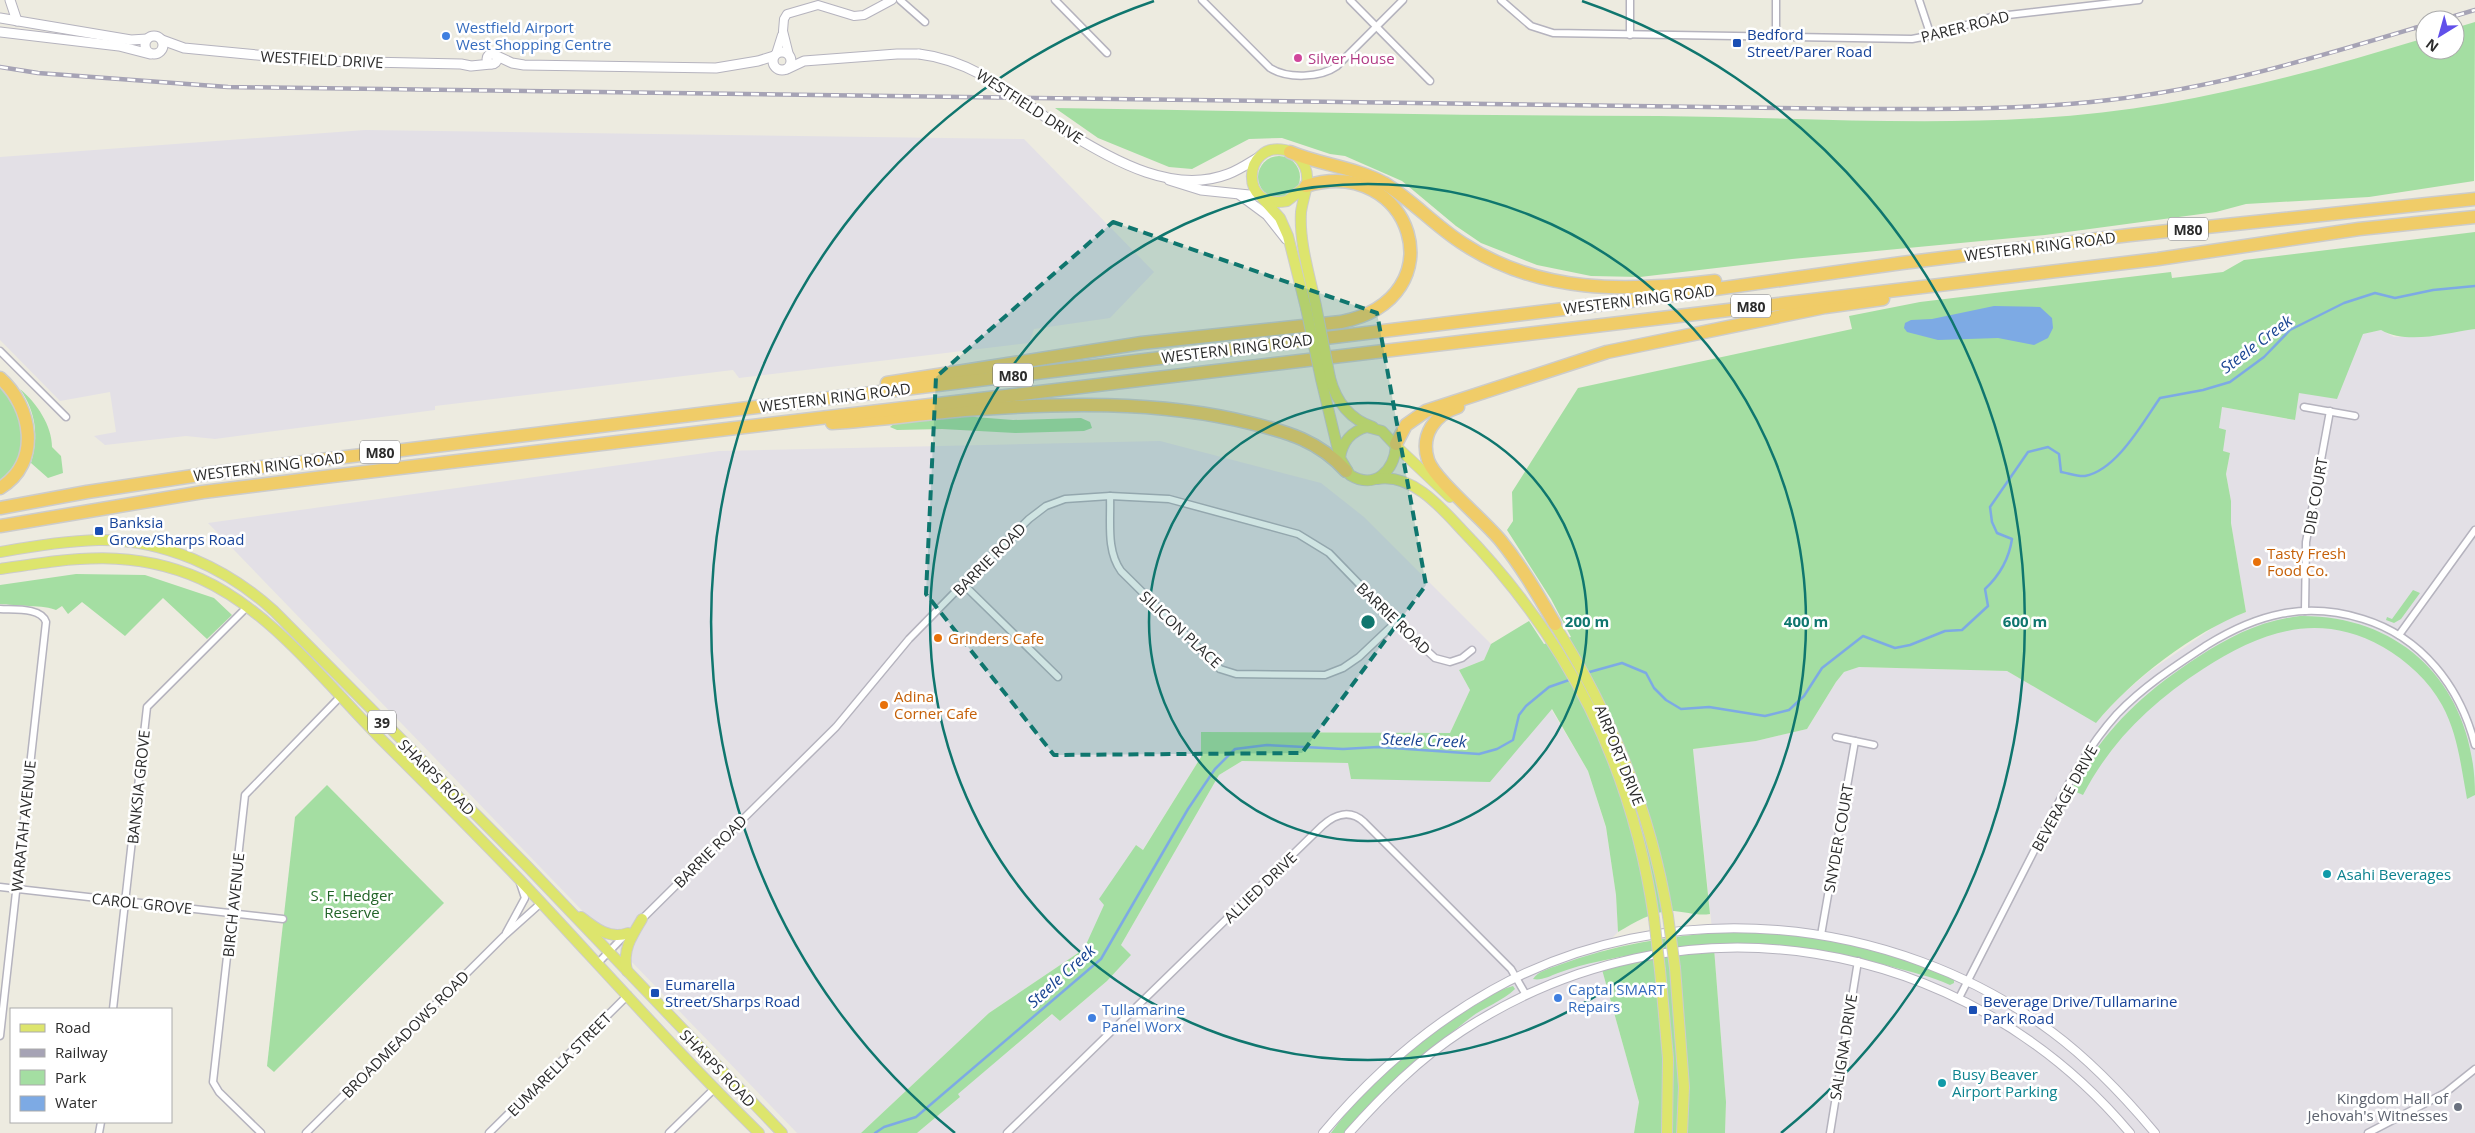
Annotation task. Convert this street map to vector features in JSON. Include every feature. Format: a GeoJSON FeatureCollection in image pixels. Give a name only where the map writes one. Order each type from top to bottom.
{"type":"FeatureCollection","features":[{"type":"Feature","properties":{"kind":"highway"},"geometry":{"type":"LineString","coordinates":[[1290,152],[1350,168],[1372,177],[1395,190],[1444,231],[1485,256],[1526,273],[1567,283],[1630,289],[1700,283],[1840,265],[1902,263]]}},
{"type":"Feature","properties":{"kind":"highway"},"geometry":{"type":"LineString","coordinates":[[761,406],[912,378],[1103,349],[1211,335],[1342,322],[1359,319],[1380,309],[1398,292],[1409,267],[1410,244],[1401,217],[1387,200],[1364,186],[1328,181],[1306,187]]}},
{"type":"Feature","properties":{"kind":"highway","name":"WESTERN RING ROAD"},"geometry":{"type":"LineString","coordinates":[[0,508],[87,492],[213,473],[1630,302],[1902,263],[2130,235],[2475,199]]}},
{"type":"Feature","properties":{"kind":"highway","name":"WESTERN RING ROAD"},"geometry":{"type":"LineString","coordinates":[[0,526],[203,492],[2158,259],[2359,229],[2472,218]]}},
{"type":"Feature","properties":{"kind":"highway"},"geometry":{"type":"LineString","coordinates":[[1396,445],[1406,425],[1426,411],[1607,352],[1825,307],[2158,259]]}},
{"type":"Feature","properties":{"kind":"highway"},"geometry":{"type":"LineString","coordinates":[[1532,376],[1444,413],[1432,425],[1426,447],[1428,460],[1434,471],[1502,541],[1532,583],[1555,624]]}},
{"type":"Feature","properties":{"kind":"highway"},"geometry":{"type":"LineString","coordinates":[[0,378],[20,401],[25,411],[28,434],[21,466],[16,474],[0,488]]}},
{"type":"Feature","properties":{"kind":"highway"},"geometry":{"type":"LineString","coordinates":[[719,429],[869,421],[994,409],[1115,406],[1170,409],[1220,415],[1296,435],[1321,448],[1346,471]]}},
{"type":"Feature","properties":{"kind":"highway"},"geometry":{"type":"LineString","coordinates":[[0,502],[62,490],[87,492]]}},
{"type":"Feature","properties":{"kind":"main road"},"geometry":{"type":"LineString","coordinates":[[10,0],[16,20]]}},
{"type":"Feature","properties":{"kind":"main road"},"geometry":{"type":"LineString","coordinates":[[0,18],[131,40],[147,39],[156,36],[162,40],[162,49],[153,54],[145,47],[147,39]]}},
{"type":"Feature","properties":{"kind":"main road","name":"WESTFIELD DRIVE"},"geometry":{"type":"LineString","coordinates":[[0,32],[119,46],[153,54],[184,48]]}},
{"type":"Feature","properties":{"kind":"main road","name":"WESTFIELD DRIVE"},"geometry":{"type":"LineString","coordinates":[[162,40],[184,48],[320,61],[461,64],[471,66],[493,60],[510,67],[524,65],[716,68],[758,61],[775,55]]}},
{"type":"Feature","properties":{"kind":"main road"},"geometry":{"type":"LineString","coordinates":[[782,52],[789,55],[791,63],[782,69],[772,62],[775,55],[782,52]]}},
{"type":"Feature","properties":{"kind":"main road","name":"WESTFIELD DRIVE"},"geometry":{"type":"LineString","coordinates":[[782,69],[804,62],[919,54],[946,59],[978,71],[1070,134],[1116,160],[1184,186],[1260,196]]}},
{"type":"Feature","properties":{"kind":"main road","name":"WESTFIELD DRIVE"},"geometry":{"type":"LineString","coordinates":[[789,55],[804,62]]}},
{"type":"Feature","properties":{"kind":"main road"},"geometry":{"type":"LineString","coordinates":[[758,61],[782,69]]}},
{"type":"Feature","properties":{"kind":"main road"},"geometry":{"type":"LineString","coordinates":[[1311,307],[1280,218],[1253,188],[1251,179],[1253,167],[1261,156],[1272,150],[1290,152],[1298,157],[1306,168],[1307,178],[1301,214],[1302,232],[1311,307],[1340,458],[1346,471],[1362,480],[1377,479],[1388,470],[1393,460],[1396,445],[1387,434],[1355,418],[1346,410],[1325,378]]}},
{"type":"Feature","properties":{"kind":"main road","name":"WESTFIELD DRIVE"},"geometry":{"type":"LineString","coordinates":[[1162,177],[1213,178],[1234,171],[1261,156]]}},
{"type":"Feature","properties":{"kind":"main road"},"geometry":{"type":"LineString","coordinates":[[1260,196],[1272,201],[1282,202],[1294,197],[1306,187]]}},
{"type":"Feature","properties":{"kind":"main road"},"geometry":{"type":"LineString","coordinates":[[1239,194],[1271,219],[1292,250]]}},
{"type":"Feature","properties":{"kind":"main road"},"geometry":{"type":"LineString","coordinates":[[1340,458],[1342,450],[1351,435],[1364,428],[1373,427]]}},
{"type":"Feature","properties":{"kind":"main road","name":"AIRPORT DRIVE"},"geometry":{"type":"LineString","coordinates":[[1396,445],[1498,547],[1528,584],[1555,624],[1558,638]]}},
{"type":"Feature","properties":{"kind":"main road","name":"AIRPORT DRIVE"},"geometry":{"type":"LineString","coordinates":[[1377,479],[1397,480],[1412,486],[1430,498],[1493,562],[1532,611],[1558,638],[1626,761],[1655,853],[1668,916],[1675,968],[1684,1088],[1682,1133]]}},
{"type":"Feature","properties":{"kind":"main road","name":"SHARPS ROAD"},"geometry":{"type":"LineString","coordinates":[[0,552],[73,541],[100,540],[136,543],[209,565],[235,579],[256,595],[527,866],[782,1133]]}},
{"type":"Feature","properties":{"kind":"main road"},"geometry":{"type":"LineString","coordinates":[[132,558],[136,543]]}},
{"type":"Feature","properties":{"kind":"main road","name":"SHARPS ROAD"},"geometry":{"type":"LineString","coordinates":[[0,569],[74,558],[132,558],[175,568],[232,595],[248,606],[284,639],[517,877],[715,1088],[760,1133]]}},
{"type":"Feature","properties":{"kind":"main road","name":"AIRPORT DRIVE"},"geometry":{"type":"LineString","coordinates":[[1595,705],[1642,847],[1654,918],[1668,1058],[1667,1133]]}},
{"type":"Feature","properties":{"kind":"main road"},"geometry":{"type":"LineString","coordinates":[[527,866],[542,896],[541,903]]}},
{"type":"Feature","properties":{"kind":"main road"},"geometry":{"type":"LineString","coordinates":[[559,900],[597,929],[609,935],[618,936],[628,933]]}},
{"type":"Feature","properties":{"kind":"main road"},"geometry":{"type":"LineString","coordinates":[[627,972],[624,958],[626,949],[642,919]]}},
{"type":"Feature","properties":{"kind":"main road"},"geometry":{"type":"LineString","coordinates":[[746,1120],[757,1108]]}},
{"type":"Feature","properties":{"kind":"street"},"geometry":{"type":"LineString","coordinates":[[878,9],[884,0]]}},
{"type":"Feature","properties":{"kind":"street"},"geometry":{"type":"LineString","coordinates":[[775,55],[783,31],[785,16],[810,6],[822,6],[860,16],[878,9],[892,0]]}},
{"type":"Feature","properties":{"kind":"street"},"geometry":{"type":"LineString","coordinates":[[900,0],[905,2],[925,22]]}},
{"type":"Feature","properties":{"kind":"street"},"geometry":{"type":"LineString","coordinates":[[1055,0],[1107,53]]}},
{"type":"Feature","properties":{"kind":"street"},"geometry":{"type":"LineString","coordinates":[[1202,0],[1267,65],[1283,74],[1312,75],[1330,71],[1342,62],[1403,0]]}},
{"type":"Feature","properties":{"kind":"street"},"geometry":{"type":"LineString","coordinates":[[1350,0],[1430,81]]}},
{"type":"Feature","properties":{"kind":"street","name":"PARER ROAD"},"geometry":{"type":"LineString","coordinates":[[1501,0],[1524,21],[1546,32],[1912,39],[1931,36],[1991,17],[2059,6],[2139,0]]}},
{"type":"Feature","properties":{"kind":"street"},"geometry":{"type":"LineString","coordinates":[[1630,0],[1630,35]]}},
{"type":"Feature","properties":{"kind":"street"},"geometry":{"type":"LineString","coordinates":[[1776,0],[1776,37]]}},
{"type":"Feature","properties":{"kind":"street"},"geometry":{"type":"LineString","coordinates":[[1919,0],[1931,36]]}},
{"type":"Feature","properties":{"kind":"street"},"geometry":{"type":"LineString","coordinates":[[783,31],[789,55]]}},
{"type":"Feature","properties":{"kind":"street"},"geometry":{"type":"LineString","coordinates":[[0,351],[66,416]]}},
{"type":"Feature","properties":{"kind":"street"},"geometry":{"type":"LineString","coordinates":[[2304,407],[2355,416]]}},
{"type":"Feature","properties":{"kind":"street","name":"DIB COURT"},"geometry":{"type":"LineString","coordinates":[[2305,610],[2306,542],[2330,411]]}},
{"type":"Feature","properties":{"kind":"street","name":"BARRIE ROAD"},"geometry":{"type":"LineString","coordinates":[[598,963],[836,727],[909,639],[963,584],[1029,519],[1046,506],[1065,499],[1110,496],[1169,499],[1298,534],[1329,553],[1396,622],[1435,658],[1450,662],[1462,658],[1472,650]]}},
{"type":"Feature","properties":{"kind":"street","name":"SILICON PLACE"},"geometry":{"type":"LineString","coordinates":[[1110,496],[1111,549],[1114,560],[1121,571],[1220,669],[1236,674],[1325,675],[1343,668],[1359,657],[1396,622]]}},
{"type":"Feature","properties":{"kind":"street"},"geometry":{"type":"LineString","coordinates":[[2399,635],[2475,530]]}},
{"type":"Feature","properties":{"kind":"street"},"geometry":{"type":"LineString","coordinates":[[963,584],[1058,677]]}},
{"type":"Feature","properties":{"kind":"street","name":"BANKSIA GROVE"},"geometry":{"type":"LineString","coordinates":[[114,1008],[147,707],[248,606]]}},
{"type":"Feature","properties":{"kind":"street","name":"WARATAH AVENUE"},"geometry":{"type":"LineString","coordinates":[[0,608],[38,613],[43,616],[46,625],[0,1036]]}},
{"type":"Feature","properties":{"kind":"street","name":"BEVERAGE DRIVE"},"geometry":{"type":"LineString","coordinates":[[1959,998],[2078,767],[2090,748],[2117,714],[2157,678],[2234,629],[2268,616],[2305,610],[2355,616],[2399,635],[2425,656],[2447,681],[2464,709],[2475,745]]}},
{"type":"Feature","properties":{"kind":"street","name":"BIRCH AVENUE"},"geometry":{"type":"LineString","coordinates":[[261,1133],[219,1092],[213,1082],[245,795],[340,697]]}},
{"type":"Feature","properties":{"kind":"street"},"geometry":{"type":"LineString","coordinates":[[1836,737],[1874,745]]}},
{"type":"Feature","properties":{"kind":"street","name":"SNYDER COURT"},"geometry":{"type":"LineString","coordinates":[[1820,934],[1855,741]]}},
{"type":"Feature","properties":{"kind":"street","name":"ALLIED DRIVE"},"geometry":{"type":"LineString","coordinates":[[1007,1133],[1329,819],[1340,814],[1351,815],[1364,822],[1518,978],[1526,995]]}},
{"type":"Feature","properties":{"kind":"street","name":"BROADMEADOWS ROAD"},"geometry":{"type":"LineString","coordinates":[[504,936],[525,898],[517,877]]}},
{"type":"Feature","properties":{"kind":"street","name":"CAROL GROVE"},"geometry":{"type":"LineString","coordinates":[[0,887],[283,919]]}},
{"type":"Feature","properties":{"kind":"street","name":"BROADMEADOWS ROAD"},"geometry":{"type":"LineString","coordinates":[[306,1133],[504,936],[541,903]]}},
{"type":"Feature","properties":{"kind":"street"},"geometry":{"type":"LineString","coordinates":[[1323,1133],[1373,1078],[1410,1046],[1474,1000],[1518,978],[1591,949],[1646,936],[1702,929],[1738,928],[1820,934],[1874,945],[1902,954],[1968,981],[2013,1005],[2069,1045],[2116,1089],[2155,1133]]}},
{"type":"Feature","properties":{"kind":"street"},"geometry":{"type":"LineString","coordinates":[[1349,1133],[1394,1085],[1440,1046],[1482,1018],[1526,995],[1601,966],[1692,949],[1780,949],[1858,962],[1913,978],[1959,998],[2003,1021],[2042,1048],[2088,1087],[2130,1133]]}},
{"type":"Feature","properties":{"kind":"street","name":"SALIGNA DRIVE"},"geometry":{"type":"LineString","coordinates":[[1830,1133],[1858,962]]}},
{"type":"Feature","properties":{"kind":"street","name":"EUMARELLA STREET"},"geometry":{"type":"LineString","coordinates":[[489,1133],[628,995]]}},
{"type":"Feature","properties":{"kind":"street"},"geometry":{"type":"LineString","coordinates":[[2368,1133],[2445,1093],[2475,1069]]}},
{"type":"Feature","properties":{"kind":"street"},"geometry":{"type":"LineString","coordinates":[[669,1133],[715,1088]]}},
{"type":"Feature","properties":{"kind":"highlighted area"},"geometry":{"type":"Polygon","coordinates":[[[1113,222],[1377,313],[1426,585],[1302,753],[1054,755],[926,594],[936,377],[1113,222]]]}},
{"type":"Feature","properties":{"kind":"shaded area"},"geometry":{"type":"Polygon","coordinates":[[[365,130],[1024,139],[1154,272],[1110,318],[1034,329],[1029,343],[739,378],[733,370],[435,406],[435,410],[215,439],[186,436],[105,445],[94,436],[116,432],[110,392],[60,401],[0,340],[0,157],[365,130]]]}},
{"type":"Feature","properties":{"kind":"shaded area"},"geometry":{"type":"Polygon","coordinates":[[[2475,329],[2475,1133],[1725,1133],[1726,1102],[1714,948],[1693,749],[1756,741],[1807,729],[1844,672],[1859,667],[2007,671],[2096,722],[2147,673],[2223,621],[2246,612],[2231,523],[2231,501],[2226,474],[2230,453],[2222,452],[2218,429],[2222,407],[2294,420],[2299,393],[2357,343],[2362,334],[2381,330],[2394,337],[2423,336],[2475,329]]]}},
{"type":"Feature","properties":{"kind":"shaded area"},"geometry":{"type":"Polygon","coordinates":[[[1160,441],[1321,483],[1364,517],[1491,644],[1484,660],[1459,670],[1470,690],[1450,733],[1201,732],[1201,757],[1142,851],[1136,845],[1084,949],[989,1013],[861,1133],[797,1133],[208,523],[719,451],[1160,441]]]}},
{"type":"Feature","properties":{"kind":"shaded area"},"geometry":{"type":"Polygon","coordinates":[[[1551,709],[1588,771],[1606,828],[1616,895],[1618,932],[1604,946],[1601,966],[1639,1102],[1634,1133],[917,1133],[960,1097],[957,1094],[1053,1014],[1060,1021],[1107,981],[1130,955],[1121,945],[1219,775],[1242,761],[1348,763],[1351,779],[1551,709]]]}},
{"type":"Feature","properties":{"kind":"green space"},"geometry":{"type":"Polygon","coordinates":[[[2475,22],[2474,181],[2369,197],[2246,204],[2216,212],[2045,235],[1792,259],[1640,277],[1591,276],[1537,265],[1481,243],[1456,226],[1402,181],[1345,156],[1330,154],[1282,138],[1249,139],[1192,169],[1169,167],[1098,138],[1055,108],[1897,121],[2039,118],[2137,108],[2235,90],[2331,66],[2415,41],[2415,60],[2465,60],[2465,25],[2475,22]]]}},
{"type":"Feature","properties":{"kind":"green space"},"geometry":{"type":"Polygon","coordinates":[[[1283,156],[1291,159],[1297,165],[1300,177],[1297,189],[1291,195],[1275,198],[1267,195],[1261,189],[1258,173],[1261,165],[1267,159],[1283,156]]]}},
{"type":"Feature","properties":{"kind":"green space"},"geometry":{"type":"Polygon","coordinates":[[[2475,232],[2475,329],[2427,337],[2403,337],[2381,330],[2363,334],[2337,399],[2299,393],[2295,420],[2222,407],[2219,428],[2226,430],[2223,451],[2230,453],[2226,474],[2231,501],[2231,523],[2246,612],[2206,632],[2165,658],[2127,690],[2096,723],[2007,671],[1859,667],[1844,672],[1807,729],[1756,741],[1693,749],[1710,914],[1674,911],[1659,912],[1645,917],[1618,932],[1616,895],[1606,827],[1588,771],[1552,709],[1490,782],[1351,779],[1348,763],[1242,761],[1219,775],[1121,945],[1131,955],[1107,981],[1060,1021],[1052,1014],[958,1094],[960,1097],[917,1133],[861,1133],[989,1013],[1084,949],[1104,905],[1099,899],[1136,845],[1143,850],[1201,757],[1201,732],[1450,733],[1470,690],[1459,670],[1484,660],[1491,644],[1529,621],[1544,644],[1571,637],[1551,599],[1507,530],[1513,521],[1512,492],[1578,388],[1852,329],[1849,316],[1920,302],[2171,272],[2172,278],[2223,272],[2244,260],[2475,232]]]}},
{"type":"Feature","properties":{"kind":"green space"},"geometry":{"type":"Polygon","coordinates":[[[0,386],[10,397],[17,409],[23,434],[18,458],[11,469],[0,480],[0,386]]]}},
{"type":"Feature","properties":{"kind":"green space"},"geometry":{"type":"Polygon","coordinates":[[[20,389],[42,415],[49,431],[52,447],[61,456],[63,473],[48,478],[31,463],[35,443],[33,415],[20,389]]]}},
{"type":"Feature","properties":{"kind":"green space"},"geometry":{"type":"Polygon","coordinates":[[[962,416],[1013,420],[1081,418],[1090,422],[1092,428],[1084,431],[1015,433],[942,429],[897,430],[890,427],[895,423],[962,416]]]}},
{"type":"Feature","properties":{"kind":"green space"},"geometry":{"type":"Polygon","coordinates":[[[76,574],[145,575],[214,598],[232,615],[207,639],[163,598],[125,636],[82,602],[68,614],[62,606],[56,610],[38,606],[0,604],[0,585],[76,574]]]}},
{"type":"Feature","properties":{"kind":"green space"},"geometry":{"type":"Polygon","coordinates":[[[2413,590],[2420,593],[2401,619],[2394,623],[2386,620],[2387,617],[2392,619],[2413,590]]]}},
{"type":"Feature","properties":{"kind":"green space"},"geometry":{"type":"Polygon","coordinates":[[[2300,616],[2338,619],[2372,629],[2402,645],[2427,666],[2448,692],[2463,723],[2472,757],[2475,795],[2467,799],[2452,727],[2437,696],[2424,680],[2409,665],[2383,647],[2359,636],[2336,630],[2313,628],[2291,630],[2247,644],[2203,669],[2167,695],[2134,724],[2106,757],[2083,795],[2074,791],[2073,787],[2085,767],[2111,730],[2160,684],[2198,657],[2246,630],[2285,618],[2300,616]]]}},
{"type":"Feature","properties":{"kind":"green space","name":"S. F. Hedger Reserve"},"geometry":{"type":"Polygon","coordinates":[[[327,785],[444,903],[274,1072],[267,1066],[295,817],[327,785]]]}},
{"type":"Feature","properties":{"kind":"green space"},"geometry":{"type":"Polygon","coordinates":[[[1725,932],[1794,935],[1863,946],[1908,959],[1954,979],[1954,983],[1950,985],[1913,972],[1828,952],[1767,945],[1736,944],[1673,948],[1642,953],[1568,969],[1542,979],[1533,979],[1538,974],[1549,969],[1579,958],[1620,947],[1683,936],[1725,932]]]}},
{"type":"Feature","properties":{"kind":"green space"},"geometry":{"type":"Polygon","coordinates":[[[1714,948],[1726,1102],[1725,1133],[1634,1133],[1639,1102],[1601,966],[1714,948]]]}},
{"type":"Feature","properties":{"kind":"green space"},"geometry":{"type":"Polygon","coordinates":[[[1513,986],[1515,989],[1510,993],[1470,1018],[1420,1058],[1373,1101],[1344,1133],[1331,1133],[1361,1096],[1414,1047],[1482,1001],[1497,992],[1513,986]]]}},
{"type":"Feature","properties":{"kind":"water"},"geometry":{"type":"Polygon","coordinates":[[[1994,306],[2040,307],[2052,318],[2053,328],[2048,338],[2034,345],[1998,338],[1938,340],[1907,332],[1904,328],[1905,323],[1911,320],[1932,319],[1994,306]]]}},
{"type":"Feature","properties":{"kind":"waterway","name":"Steele Creek"},"geometry":{"type":"LineString","coordinates":[[1586,673],[1622,663],[1646,673],[1654,688],[1666,700],[1681,709],[1709,707],[1765,716],[1789,710],[1804,696],[1822,668],[1863,636],[1895,648],[1910,645],[1945,631],[1962,630],[1988,606],[1985,589],[2003,566],[2009,553],[2012,539],[1997,533],[1992,522],[1990,507],[2028,452],[2048,447],[2059,454],[2061,472],[2082,476],[2097,472],[2108,465],[2128,444],[2160,398],[2203,390],[2230,382],[2264,357],[2290,330],[2344,303],[2375,293],[2395,298],[2433,290],[2475,286]]}},
{"type":"Feature","properties":{"kind":"waterway","name":"Steele Creek"},"geometry":{"type":"LineString","coordinates":[[875,1133],[884,1127],[916,1117],[1101,959],[1188,809],[1215,769],[1235,749],[1267,745],[1343,749],[1378,747],[1479,754],[1497,749],[1513,740],[1519,715],[1526,706],[1549,687],[1572,679]]}},
{"type":"Feature","properties":{"kind":"railway"},"geometry":{"type":"LineString","coordinates":[[2465,13],[2475,10]]}},
{"type":"Feature","properties":{"kind":"railway"},"geometry":{"type":"LineString","coordinates":[[0,67],[38,73],[228,87],[1856,109],[1982,108],[2046,106],[2109,100],[2189,88],[2268,70],[2415,28]]}},
{"type":"Feature","properties":{"kind":"place","name":"Westfield Airport West Shopping Centre"},"geometry":{"type":"Point","coordinates":[446,36]}},
{"type":"Feature","properties":{"kind":"place","name":"Bedford Street/Parer Road"},"geometry":{"type":"Point","coordinates":[1737,43]}},
{"type":"Feature","properties":{"kind":"place","name":"Silver House"},"geometry":{"type":"Point","coordinates":[1298,58]}},
{"type":"Feature","properties":{"kind":"place","name":"Banksia Grove/Sharps Road"},"geometry":{"type":"Point","coordinates":[99,531]}},
{"type":"Feature","properties":{"kind":"place","name":"Tasty Fresh Food Co."},"geometry":{"type":"Point","coordinates":[2257,562]}},
{"type":"Feature","properties":{"kind":"place","name":"Grinders Cafe"},"geometry":{"type":"Point","coordinates":[938,638]}},
{"type":"Feature","properties":{"kind":"place","name":"Adina Corner Cafe"},"geometry":{"type":"Point","coordinates":[884,705]}},
{"type":"Feature","properties":{"kind":"place","name":"Asahi Beverages"},"geometry":{"type":"Point","coordinates":[2327,874]}},
{"type":"Feature","properties":{"kind":"place","name":"Eumarella Street/Sharps Road"},"geometry":{"type":"Point","coordinates":[655,993]}},
{"type":"Feature","properties":{"kind":"place","name":"Captal SMART Repairs"},"geometry":{"type":"Point","coordinates":[1558,998]}},
{"type":"Feature","properties":{"kind":"place","name":"Beverage Drive/Tullamarine Park Road"},"geometry":{"type":"Point","coordinates":[1973,1010]}},
{"type":"Feature","properties":{"kind":"place","name":"Tullamarine Panel Worx"},"geometry":{"type":"Point","coordinates":[1092,1018]}},
{"type":"Feature","properties":{"kind":"place","name":"Busy Beaver Airport Parking"},"geometry":{"type":"Point","coordinates":[1942,1083]}},
{"type":"Feature","properties":{"kind":"place","name":"Kingdom Hall of Jehovah's Witnesses"},"geometry":{"type":"Point","coordinates":[2458,1107]}}]}
